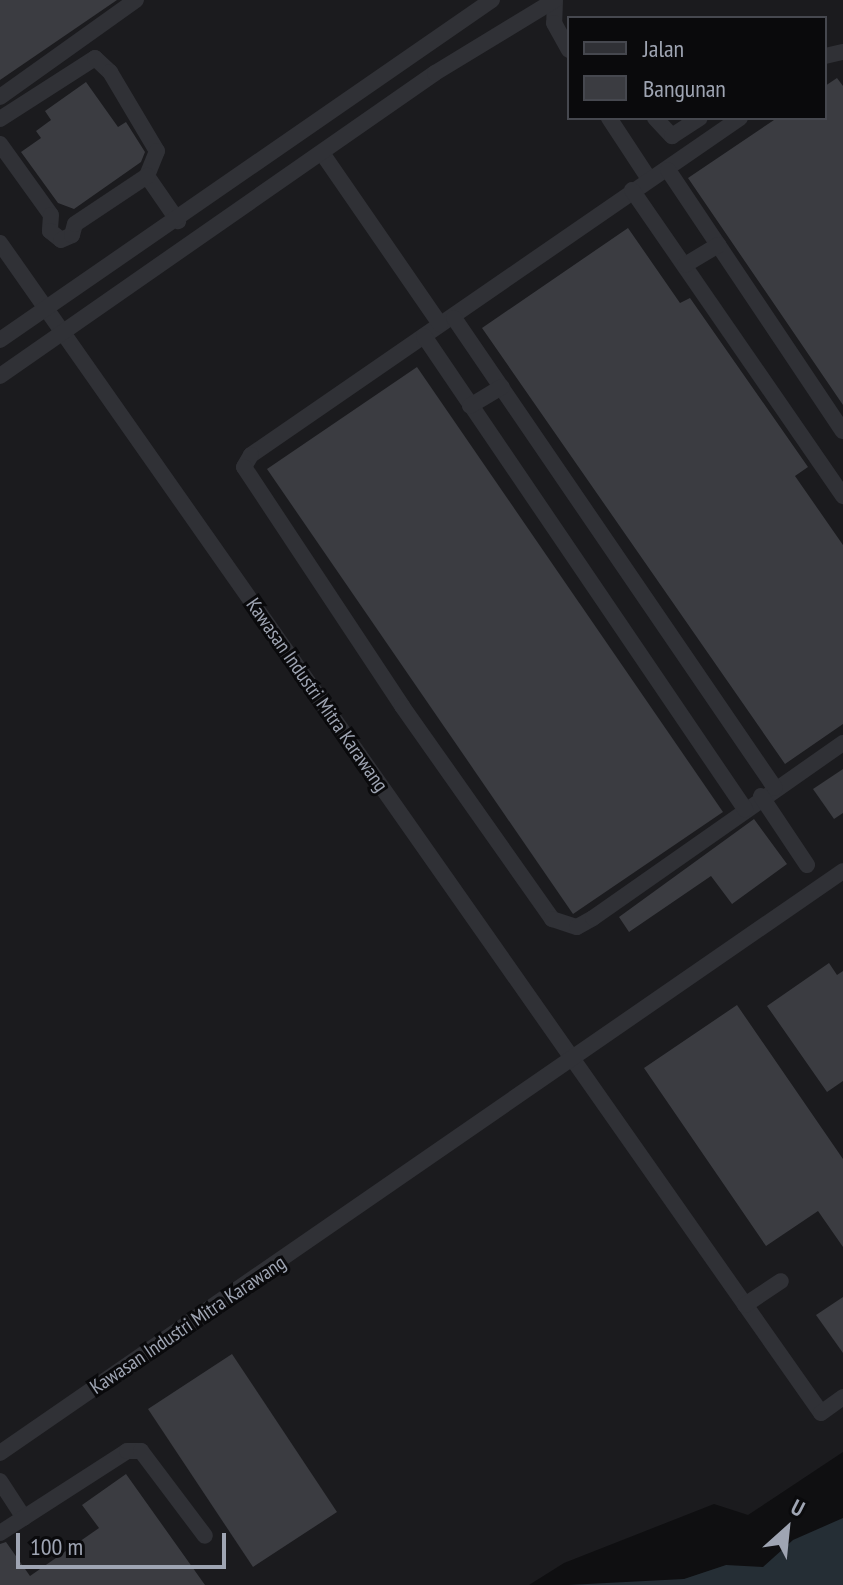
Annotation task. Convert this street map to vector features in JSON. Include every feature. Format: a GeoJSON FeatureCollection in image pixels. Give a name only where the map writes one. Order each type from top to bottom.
{"type":"FeatureCollection","features":[{"type":"Feature","properties":{"kind":"street"},"geometry":{"type":"LineString","coordinates":[[0,97],[136,0]]}},
{"type":"Feature","properties":{"kind":"street"},"geometry":{"type":"LineString","coordinates":[[0,340],[43,308],[178,221],[492,0]]}},
{"type":"Feature","properties":{"kind":"street"},"geometry":{"type":"LineString","coordinates":[[555,0],[554,23],[567,46]]}},
{"type":"Feature","properties":{"kind":"street"},"geometry":{"type":"LineString","coordinates":[[0,376],[435,73],[555,0]]}},
{"type":"Feature","properties":{"kind":"street"},"geometry":{"type":"LineString","coordinates":[[0,119],[93,57],[110,72],[157,151],[147,176],[75,224],[72,235],[61,240],[50,231],[51,215],[0,144]]}},
{"type":"Feature","properties":{"kind":"street"},"geometry":{"type":"LineString","coordinates":[[610,120],[649,179]]}},
{"type":"Feature","properties":{"kind":"street"},"geometry":{"type":"LineString","coordinates":[[657,120],[672,136],[697,120]]}},
{"type":"Feature","properties":{"kind":"street"},"geometry":{"type":"LineString","coordinates":[[737,120],[251,455],[244,467],[256,493],[552,919],[577,927],[593,918],[768,792],[843,743]]}},
{"type":"Feature","properties":{"kind":"street"},"geometry":{"type":"LineString","coordinates":[[322,153],[447,321],[502,387],[768,792],[807,865]]}},
{"type":"Feature","properties":{"kind":"street"},"geometry":{"type":"LineString","coordinates":[[668,170],[843,431]]}},
{"type":"Feature","properties":{"kind":"street"},"geometry":{"type":"LineString","coordinates":[[147,176],[178,221]]}},
{"type":"Feature","properties":{"kind":"street"},"geometry":{"type":"LineString","coordinates":[[632,190],[843,496]]}},
{"type":"Feature","properties":{"kind":"street"},"geometry":{"type":"LineString","coordinates":[[0,243],[43,308]]}},
{"type":"Feature","properties":{"kind":"street"},"geometry":{"type":"LineString","coordinates":[[685,265],[718,245]]}},
{"type":"Feature","properties":{"kind":"street","name":"Kawasan Industri Mitra Karawang"},"geometry":{"type":"LineString","coordinates":[[43,308],[821,1413],[843,1397]]}},
{"type":"Feature","properties":{"kind":"street"},"geometry":{"type":"LineString","coordinates":[[424,336],[745,809]]}},
{"type":"Feature","properties":{"kind":"street"},"geometry":{"type":"LineString","coordinates":[[470,406],[502,387]]}},
{"type":"Feature","properties":{"kind":"street","name":"Kawasan Industri Mitra Karawang"},"geometry":{"type":"LineString","coordinates":[[0,1453],[428,1162],[572,1058],[843,871]]}},
{"type":"Feature","properties":{"kind":"street"},"geometry":{"type":"LineString","coordinates":[[745,1305],[781,1281]]}},
{"type":"Feature","properties":{"kind":"street"},"geometry":{"type":"LineString","coordinates":[[0,1533],[127,1451],[141,1451],[205,1536]]}},
{"type":"Feature","properties":{"kind":"street"},"geometry":{"type":"LineString","coordinates":[[0,1481],[24,1518]]}},
{"type":"Feature","properties":{"kind":"shaded area"},"geometry":{"type":"Polygon","coordinates":[[[0,0],[843,0],[843,1452],[748,1515],[714,1504],[564,1563],[529,1585],[0,1585],[0,0]]]}},
{"type":"Feature","properties":{"kind":"shaded area"},"geometry":{"type":"Polygon","coordinates":[[[843,1518],[843,1585],[568,1585],[684,1579],[726,1565],[763,1567],[793,1540],[843,1518]]]}},
{"type":"Feature","properties":{"kind":"building"},"geometry":{"type":"Polygon","coordinates":[[[0,0],[117,0],[0,80],[0,0]]]}},
{"type":"Feature","properties":{"kind":"building"},"geometry":{"type":"Polygon","coordinates":[[[837,78],[843,86],[843,405],[688,178],[774,120],[827,120],[827,85],[837,78]]]}},
{"type":"Feature","properties":{"kind":"building"},"geometry":{"type":"Polygon","coordinates":[[[86,82],[118,127],[126,122],[145,152],[141,162],[74,209],[58,203],[21,152],[41,138],[36,131],[51,120],[45,111],[86,82]]]}},
{"type":"Feature","properties":{"kind":"building"},"geometry":{"type":"Polygon","coordinates":[[[628,228],[680,303],[690,298],[808,467],[795,476],[843,545],[843,724],[785,764],[482,328],[628,228]]]}},
{"type":"Feature","properties":{"kind":"building"},"geometry":{"type":"Polygon","coordinates":[[[417,367],[723,812],[573,914],[267,469],[417,367]]]}},
{"type":"Feature","properties":{"kind":"building"},"geometry":{"type":"Polygon","coordinates":[[[843,769],[843,813],[834,819],[813,789],[843,769]]]}},
{"type":"Feature","properties":{"kind":"building"},"geometry":{"type":"Polygon","coordinates":[[[754,819],[787,864],[732,904],[711,876],[629,932],[619,917],[754,819]]]}},
{"type":"Feature","properties":{"kind":"building"},"geometry":{"type":"Polygon","coordinates":[[[829,963],[837,975],[843,971],[843,1081],[827,1092],[767,1006],[829,963]]]}},
{"type":"Feature","properties":{"kind":"building"},"geometry":{"type":"Polygon","coordinates":[[[737,1005],[843,1159],[843,1247],[818,1211],[766,1246],[644,1068],[737,1005]]]}},
{"type":"Feature","properties":{"kind":"building"},"geometry":{"type":"Polygon","coordinates":[[[843,1297],[843,1353],[816,1315],[843,1297]]]}},
{"type":"Feature","properties":{"kind":"building"},"geometry":{"type":"Polygon","coordinates":[[[232,1354],[337,1512],[253,1567],[148,1409],[232,1354]]]}},
{"type":"Feature","properties":{"kind":"building"},"geometry":{"type":"Polygon","coordinates":[[[126,1474],[205,1585],[0,1585],[0,1544],[6,1542],[30,1576],[99,1528],[82,1505],[126,1474]]]}}]}
